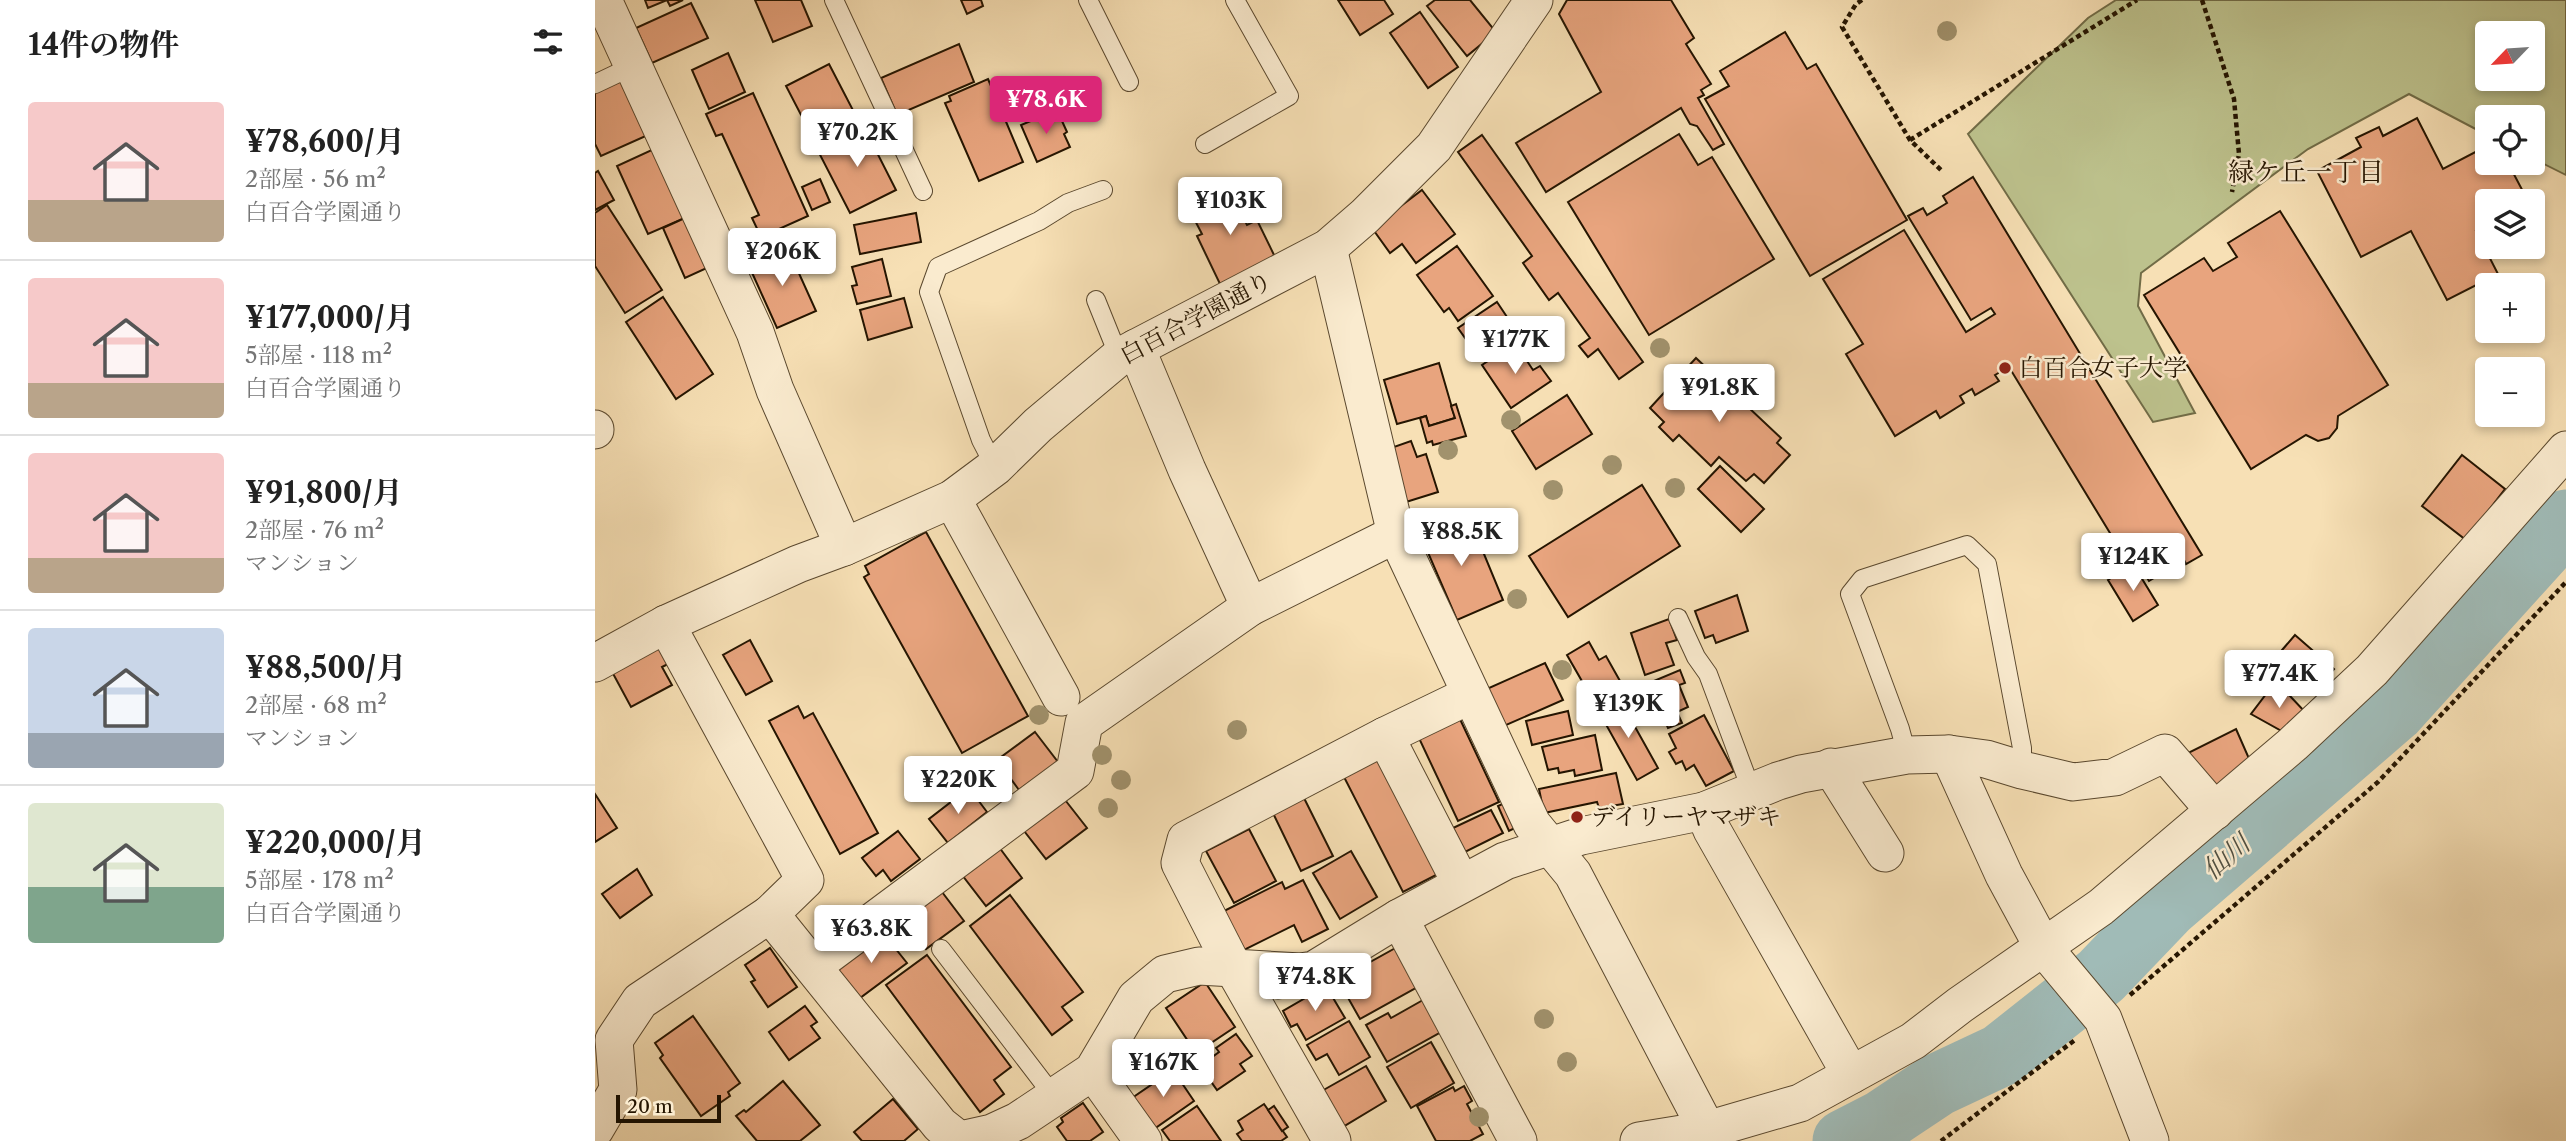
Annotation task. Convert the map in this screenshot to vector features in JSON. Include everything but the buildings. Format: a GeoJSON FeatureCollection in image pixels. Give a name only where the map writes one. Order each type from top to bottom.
{"type":"FeatureCollection","features":[{"type":"Feature","properties":{"kind":"street"},"geometry":{"type":"LineString","coordinates":[[603,0],[755,332],[775,390],[844,547]]}},
{"type":"Feature","properties":{"kind":"street","name":"白百合学園通り"},"geometry":{"type":"LineString","coordinates":[[595,663],[666,624],[798,564],[844,547],[952,499],[995,467],[1038,425],[1128,352],[1328,248],[1365,216],[1434,147],[1534,0]]}},
{"type":"Feature","properties":{"kind":"street"},"geometry":{"type":"LineString","coordinates":[[1328,248],[1397,534],[1532,824],[1573,874],[1707,1130]]}},
{"type":"Feature","properties":{"kind":"street"},"geometry":{"type":"LineString","coordinates":[[1128,352],[1181,457],[1250,607]]}},
{"type":"Feature","properties":{"kind":"street"},"geometry":{"type":"LineString","coordinates":[[1639,1141],[1707,1130],[1800,1103],[1913,1041],[2050,955],[2101,907],[2293,744],[2372,670],[2566,450]]}},
{"type":"Feature","properties":{"kind":"street"},"geometry":{"type":"LineString","coordinates":[[952,499],[1061,697]]}},
{"type":"Feature","properties":{"kind":"street"},"geometry":{"type":"LineString","coordinates":[[813,966],[1075,771],[1084,723],[1250,607],[1397,534]]}},
{"type":"Feature","properties":{"kind":"street"},"geometry":{"type":"LineString","coordinates":[[595,1129],[618,1090],[614,1040],[640,1001],[770,914],[805,880],[666,624]]}},
{"type":"Feature","properties":{"kind":"street"},"geometry":{"type":"LineString","coordinates":[[1332,1141],[1234,969],[1180,863],[1186,840],[1385,736],[1470,695]]}},
{"type":"Feature","properties":{"kind":"street"},"geometry":{"type":"LineString","coordinates":[[1385,736],[1461,883]]}},
{"type":"Feature","properties":{"kind":"street"},"geometry":{"type":"LineString","coordinates":[[770,914],[940,1125],[957,1140],[1005,1128],[1093,1071],[1136,998],[1165,974],[1199,966],[1300,972],[1314,970],[1399,918],[1505,861],[1581,836],[1704,811],[1778,781],[1831,768],[1907,755],[1949,754],[1986,759],[2022,771],[2073,782],[2115,776],[2165,753],[2215,811]]}},
{"type":"Feature","properties":{"kind":"street"},"geometry":{"type":"LineString","coordinates":[[1949,754],[2004,875],[2050,955],[2099,1015],[2150,1141]]}},
{"type":"Feature","properties":{"kind":"street"},"geometry":{"type":"LineString","coordinates":[[1831,768],[1885,853]]}},
{"type":"Feature","properties":{"kind":"street"},"geometry":{"type":"LineString","coordinates":[[1704,811],[1851,1075]]}},
{"type":"Feature","properties":{"kind":"street"},"geometry":{"type":"LineString","coordinates":[[1399,918],[1518,1141]]}},
{"type":"Feature","properties":{"kind":"street"},"geometry":{"type":"LineString","coordinates":[[1093,1071],[1143,1141]]}},
{"type":"Feature","properties":{"kind":"lane"},"geometry":{"type":"LineString","coordinates":[[834,0],[923,191]]}},
{"type":"Feature","properties":{"kind":"lane"},"geometry":{"type":"LineString","coordinates":[[1088,0],[1129,82]]}},
{"type":"Feature","properties":{"kind":"lane"},"geometry":{"type":"LineString","coordinates":[[1205,144],[1289,96],[1235,0]]}},
{"type":"Feature","properties":{"kind":"lane"},"geometry":{"type":"LineString","coordinates":[[595,84],[633,65]]}},
{"type":"Feature","properties":{"kind":"lane"},"geometry":{"type":"LineString","coordinates":[[995,467],[981,440],[929,292],[937,267],[1039,221],[1067,203],[1103,190]]}},
{"type":"Feature","properties":{"kind":"lane"},"geometry":{"type":"LineString","coordinates":[[1096,300],[1128,352]]}},
{"type":"Feature","properties":{"kind":"lane"},"geometry":{"type":"LineString","coordinates":[[1907,755],[1901,729],[1850,594],[1862,579],[1967,545],[1987,564],[2022,748],[2022,771]]}},
{"type":"Feature","properties":{"kind":"lane"},"geometry":{"type":"LineString","coordinates":[[1678,618],[1696,657],[1708,674],[1752,792]]}},
{"type":"Feature","properties":{"kind":"lane"},"geometry":{"type":"LineString","coordinates":[[941,949],[1055,1098]]}},
{"type":"Feature","properties":{"kind":"path"},"geometry":{"type":"LineString","coordinates":[[1862,0],[1856,4],[1842,27],[1910,140],[1943,172]]}},
{"type":"Feature","properties":{"kind":"path"},"geometry":{"type":"LineString","coordinates":[[1910,140],[2137,0]]}},
{"type":"Feature","properties":{"kind":"path"},"geometry":{"type":"LineString","coordinates":[[2202,0],[2234,99],[2239,154],[2232,192]]}},
{"type":"Feature","properties":{"kind":"path"},"geometry":{"type":"LineString","coordinates":[[1941,1141],[2099,1015],[2378,782],[2566,582]]}},
{"type":"Feature","properties":{"kind":"green space"},"geometry":{"type":"Polygon","coordinates":[[[2116,0],[2566,0],[2566,175],[2545,164],[2545,105],[2475,105],[2475,129],[2409,94],[2308,149],[2141,273],[2138,306],[2195,413],[2153,422],[1968,134],[2088,18],[2116,0]]]}},
{"type":"Feature","properties":{"kind":"waterway","name":"仙川"},"geometry":{"type":"LineString","coordinates":[[1844,1141],[1883,1121],[1937,1085],[2001,1055],[2101,976],[2167,907],[2394,711],[2566,521]]}},
{"type":"Feature","properties":{"kind":"place","name":"白百合女子大学"},"geometry":{"type":"Point","coordinates":[2005,368]}},
{"type":"Feature","properties":{"kind":"place","name":"デイリーヤマザキ"},"geometry":{"type":"Point","coordinates":[1577,817]}},
{"type":"Feature","properties":{"kind":"district","name":"緑ケ丘一丁目"},"geometry":{"type":"Point","coordinates":[2306,172]}}]}
